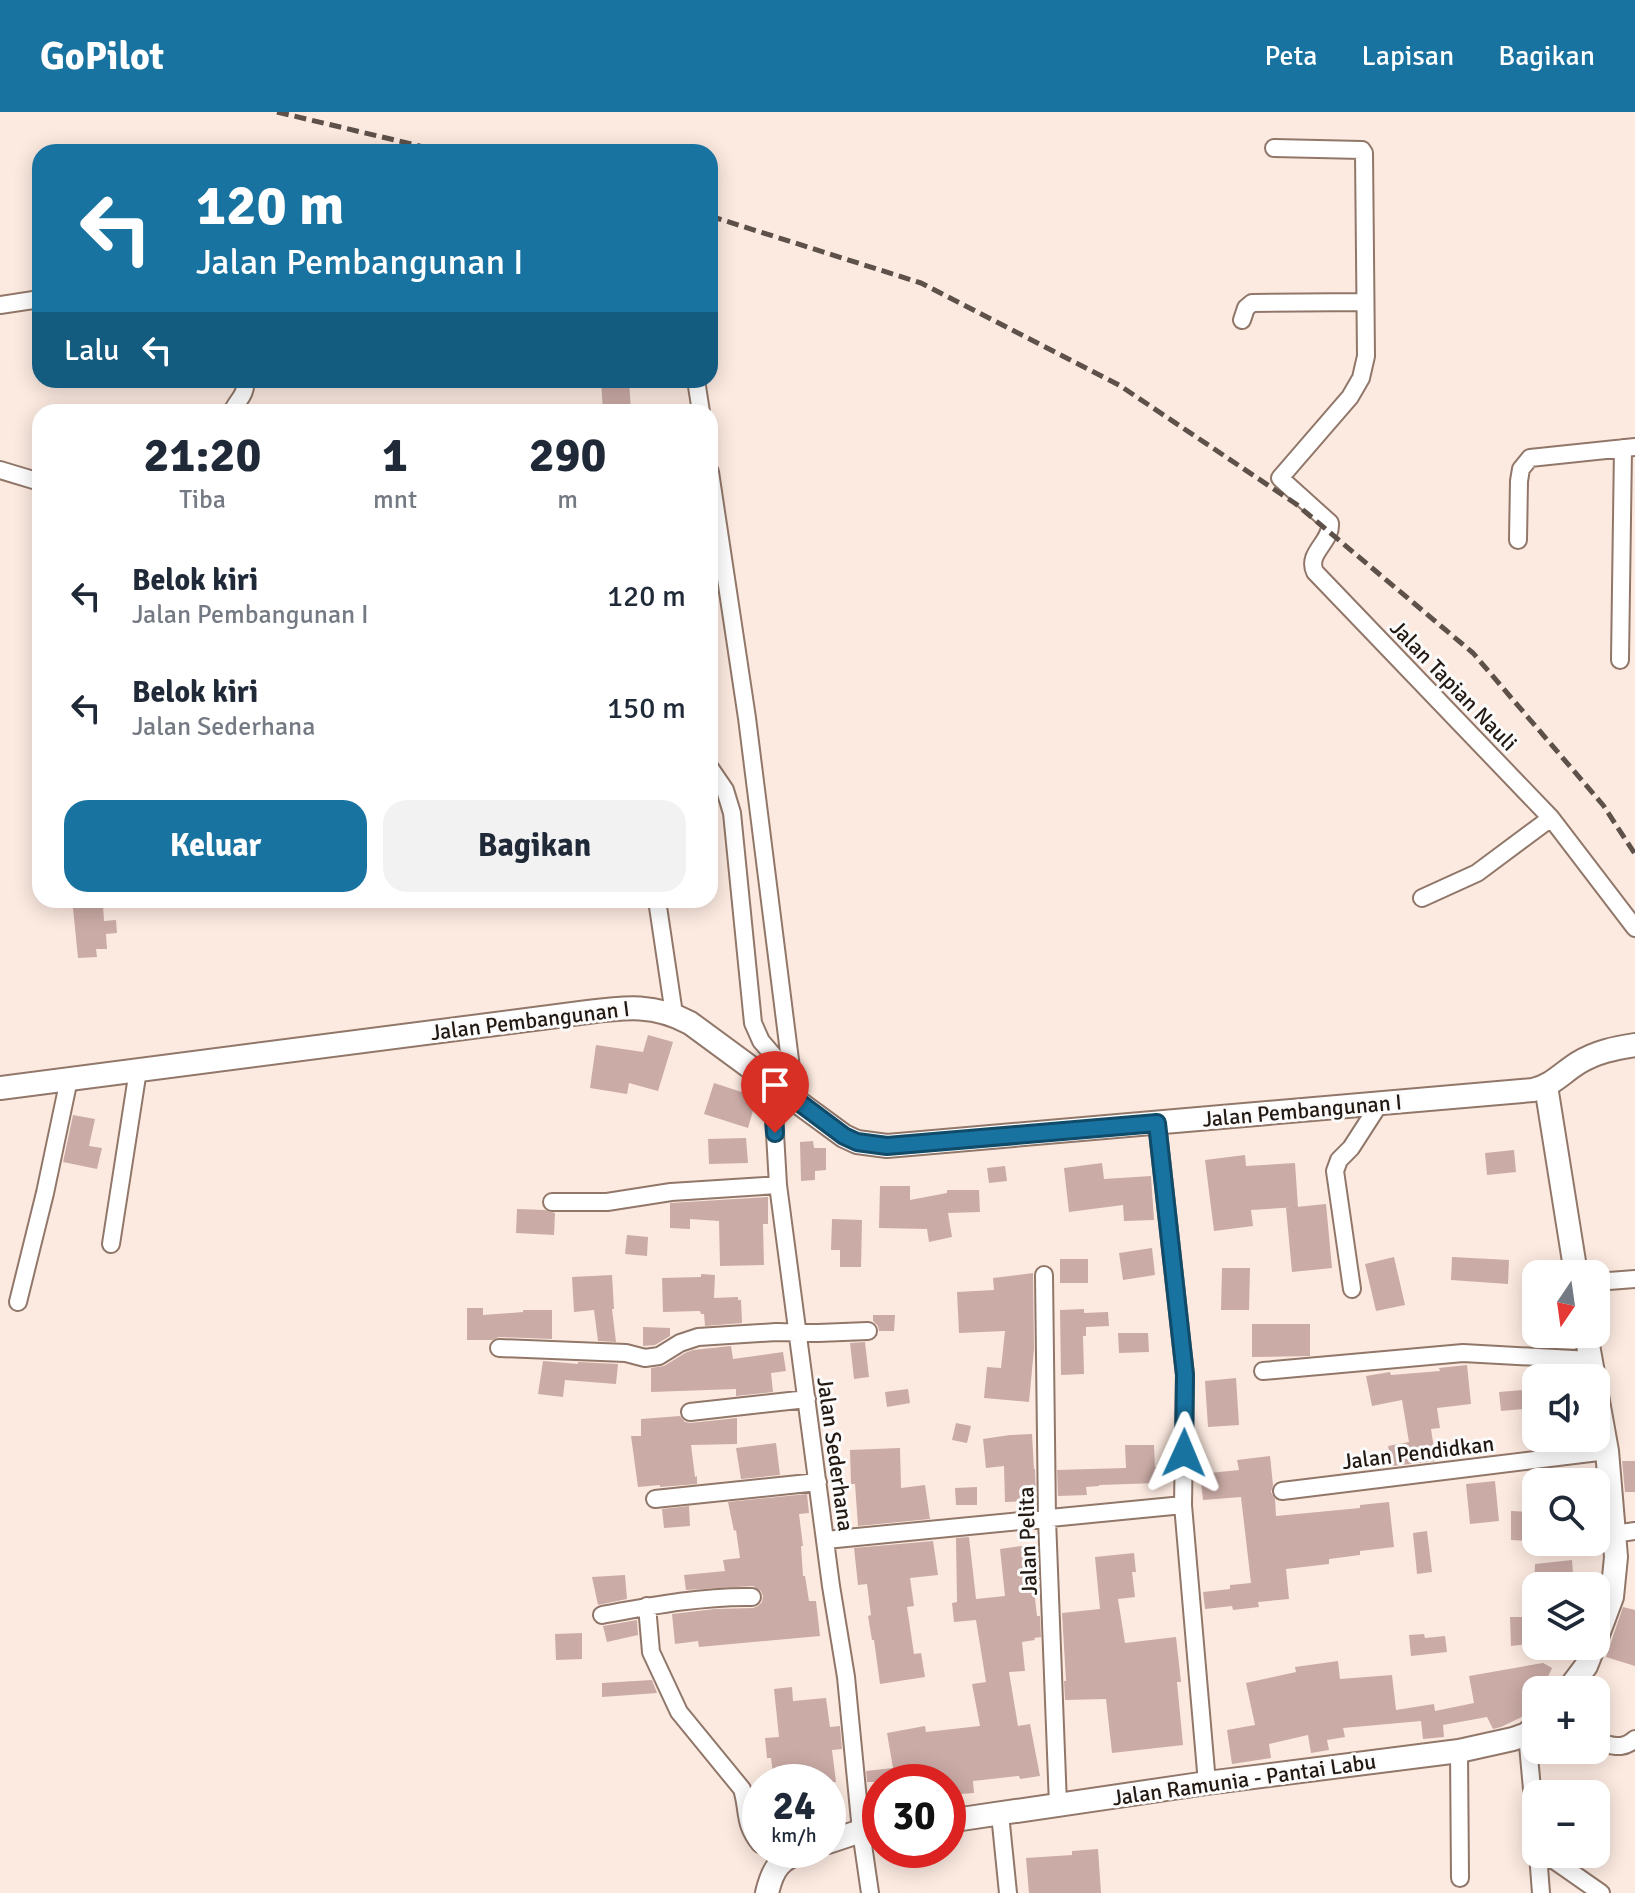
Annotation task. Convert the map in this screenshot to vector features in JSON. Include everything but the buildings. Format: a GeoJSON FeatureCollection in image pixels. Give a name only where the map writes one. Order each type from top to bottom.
{"type":"FeatureCollection","features":[{"type":"Feature","properties":{"kind":"main road","name":"Jalan Pembangunan I"},"geometry":{"type":"LineString","coordinates":[[0,1088],[640,1007],[674,1014],[782,1079],[795,1100],[844,1136],[857,1142],[887,1146],[1511,1093],[1546,1086]]}},
{"type":"Feature","properties":{"kind":"main road"},"geometry":{"type":"LineString","coordinates":[[1574,1260],[1546,1086],[1581,1061],[1613,1049],[1635,1045]]}},
{"type":"Feature","properties":{"kind":"main road"},"geometry":{"type":"LineString","coordinates":[[1607,1452],[1625,1532],[1616,1557],[1610,1602]]}},
{"type":"Feature","properties":{"kind":"main road","name":"Jalan Ramunia - Pantai Labu"},"geometry":{"type":"LineString","coordinates":[[966,1819],[1207,1783],[1459,1751],[1522,1734]]}},
{"type":"Feature","properties":{"kind":"main road"},"geometry":{"type":"LineString","coordinates":[[767,1893],[773,1868]]}},
{"type":"Feature","properties":{"kind":"street"},"geometry":{"type":"LineString","coordinates":[[1242,320],[1246,308],[1252,303],[1364,302],[1364,153],[1362,150],[1274,148]]}},
{"type":"Feature","properties":{"kind":"street"},"geometry":{"type":"LineString","coordinates":[[0,305],[32,300]]}},
{"type":"Feature","properties":{"kind":"street","name":"Jalan Tapian Nauli"},"geometry":{"type":"LineString","coordinates":[[1364,302],[1366,356],[1361,378],[1350,397],[1280,478],[1330,523],[1330,533],[1312,567],[1551,818],[1635,928]]}},
{"type":"Feature","properties":{"kind":"street"},"geometry":{"type":"LineString","coordinates":[[1518,540],[1519,481],[1521,469],[1530,458],[1629,448],[1620,660]]}},
{"type":"Feature","properties":{"kind":"street"},"geometry":{"type":"LineString","coordinates":[[0,470],[32,480]]}},
{"type":"Feature","properties":{"kind":"street","name":"Jalan Sederhana"},"geometry":{"type":"LineString","coordinates":[[718,525],[747,718],[782,1079],[778,1185],[831,1586],[862,1775]]}},
{"type":"Feature","properties":{"kind":"street"},"geometry":{"type":"LineString","coordinates":[[718,780],[725,790],[732,813],[753,1023],[782,1079]]}},
{"type":"Feature","properties":{"kind":"street"},"geometry":{"type":"LineString","coordinates":[[1422,898],[1477,873],[1551,818]]}},
{"type":"Feature","properties":{"kind":"street"},"geometry":{"type":"LineString","coordinates":[[658,908],[674,1014]]}},
{"type":"Feature","properties":{"kind":"street"},"geometry":{"type":"LineString","coordinates":[[111,1244],[138,1070]]}},
{"type":"Feature","properties":{"kind":"street"},"geometry":{"type":"LineString","coordinates":[[18,1302],[69,1079]]}},
{"type":"Feature","properties":{"kind":"street"},"geometry":{"type":"LineString","coordinates":[[1352,1289],[1335,1171],[1339,1160],[1351,1148],[1380,1103]]}},
{"type":"Feature","properties":{"kind":"street"},"geometry":{"type":"LineString","coordinates":[[1157,1123],[1185,1375],[1183,1505],[1207,1783]]}},
{"type":"Feature","properties":{"kind":"street"},"geometry":{"type":"LineString","coordinates":[[552,1202],[607,1202],[671,1192],[778,1185]]}},
{"type":"Feature","properties":{"kind":"street","name":"Jalan Pelita"},"geometry":{"type":"LineString","coordinates":[[1044,1275],[1047,1519],[1058,1805]]}},
{"type":"Feature","properties":{"kind":"street"},"geometry":{"type":"LineString","coordinates":[[1610,1281],[1635,1279]]}},
{"type":"Feature","properties":{"kind":"street"},"geometry":{"type":"LineString","coordinates":[[499,1348],[626,1353],[645,1358],[659,1356],[680,1343],[698,1337],[868,1331]]}},
{"type":"Feature","properties":{"kind":"street"},"geometry":{"type":"LineString","coordinates":[[1263,1371],[1463,1353],[1552,1364]]}},
{"type":"Feature","properties":{"kind":"street"},"geometry":{"type":"LineString","coordinates":[[690,1412],[807,1399]]}},
{"type":"Feature","properties":{"kind":"street","name":"Jalan Pendidkan"},"geometry":{"type":"LineString","coordinates":[[1282,1491],[1599,1452]]}},
{"type":"Feature","properties":{"kind":"street"},"geometry":{"type":"LineString","coordinates":[[655,1499],[818,1482]]}},
{"type":"Feature","properties":{"kind":"street"},"geometry":{"type":"LineString","coordinates":[[826,1540],[1183,1505]]}},
{"type":"Feature","properties":{"kind":"street"},"geometry":{"type":"LineString","coordinates":[[602,1615],[647,1606],[752,1597]]}},
{"type":"Feature","properties":{"kind":"street"},"geometry":{"type":"LineString","coordinates":[[647,1606],[651,1652],[679,1712],[742,1789]]}},
{"type":"Feature","properties":{"kind":"street"},"geometry":{"type":"LineString","coordinates":[[1610,1745],[1626,1746],[1635,1739]]}},
{"type":"Feature","properties":{"kind":"street"},"geometry":{"type":"LineString","coordinates":[[1459,1751],[1460,1878]]}},
{"type":"Feature","properties":{"kind":"street"},"geometry":{"type":"LineString","coordinates":[[1000,1814],[1008,1893]]}},
{"type":"Feature","properties":{"kind":"street","name":"Jalan Sederhana"},"geometry":{"type":"LineString","coordinates":[[870,1868],[870,1893]]}},
{"type":"Feature","properties":{"kind":"street"},"geometry":{"type":"LineString","coordinates":[[1539,1868],[1541,1893]]}},
{"type":"Feature","properties":{"kind":"street"},"geometry":{"type":"LineString","coordinates":[[1565,1868],[1601,1893]]}},
{"type":"Feature","properties":{"kind":"railway"},"geometry":{"type":"LineString","coordinates":[[277,112],[411,144]]}},
{"type":"Feature","properties":{"kind":"railway"},"geometry":{"type":"LineString","coordinates":[[718,219],[921,283],[1119,385],[1296,504],[1473,653],[1603,805],[1635,854]]}},
{"type":"Feature","properties":{"kind":"route"},"geometry":{"type":"LineString","coordinates":[[775,1133],[772,1082],[844,1136],[857,1142],[887,1146],[1157,1123],[1185,1375],[1184,1453]]}}]}
